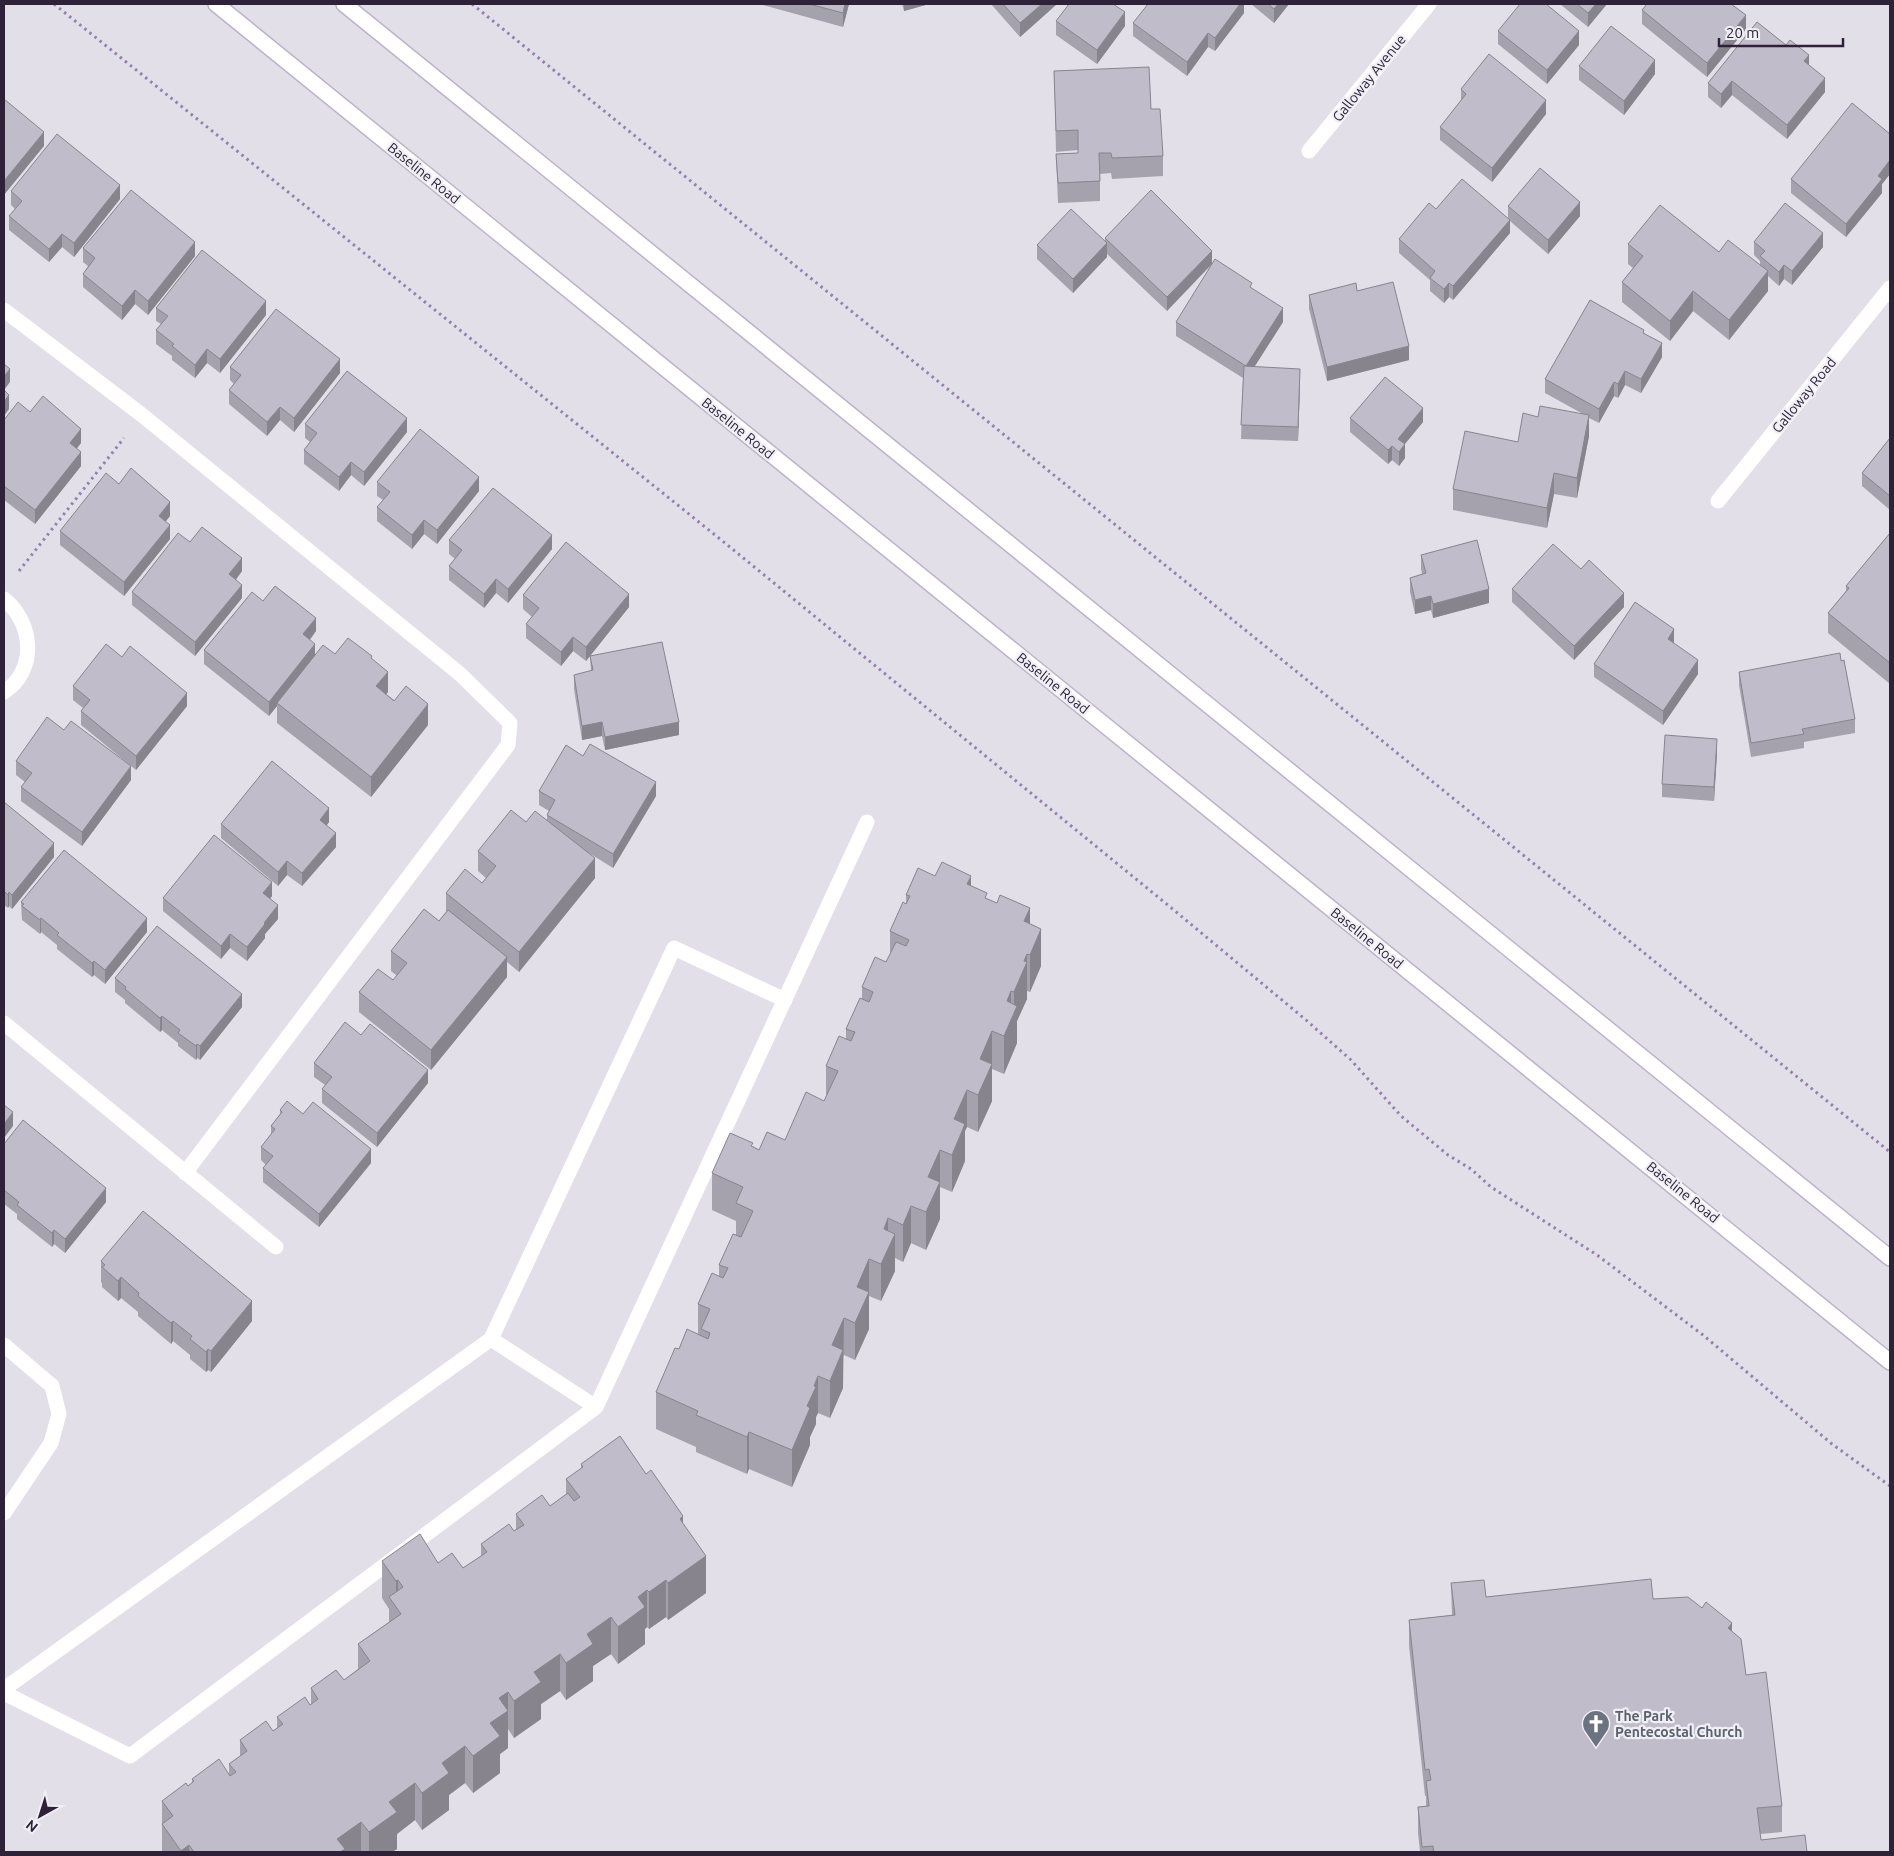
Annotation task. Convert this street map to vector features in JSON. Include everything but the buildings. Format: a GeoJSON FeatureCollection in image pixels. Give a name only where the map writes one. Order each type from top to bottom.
{"type":"FeatureCollection","features":[{"type":"Feature","properties":{"kind":"main road","name":"Baseline Road"},"geometry":{"type":"LineString","coordinates":[[216,4],[1890,1362]]}},
{"type":"Feature","properties":{"kind":"main road"},"geometry":{"type":"LineString","coordinates":[[344,4],[1890,1258]]}},
{"type":"Feature","properties":{"kind":"main road","name":"Galloway Avenue"},"geometry":{"type":"LineString","coordinates":[[1309,151],[1429,4]]}},
{"type":"Feature","properties":{"kind":"main road","name":"Galloway Road"},"geometry":{"type":"LineString","coordinates":[[1718,501],[1890,288]]}},
{"type":"Feature","properties":{"kind":"main road"},"geometry":{"type":"LineString","coordinates":[[4,310],[142,415],[460,674],[510,722],[508,744],[185,1173]]}},
{"type":"Feature","properties":{"kind":"main road"},"geometry":{"type":"LineString","coordinates":[[4,599],[13,606],[23,622],[28,640],[27,659],[20,676],[4,692]]}},
{"type":"Feature","properties":{"kind":"main road"},"geometry":{"type":"LineString","coordinates":[[4,1693],[130,1756],[596,1407],[867,822]]}},
{"type":"Feature","properties":{"kind":"main road"},"geometry":{"type":"LineString","coordinates":[[4,1690],[491,1339],[674,948],[785,1000]]}},
{"type":"Feature","properties":{"kind":"main road"},"geometry":{"type":"LineString","coordinates":[[4,1023],[276,1247]]}},
{"type":"Feature","properties":{"kind":"main road"},"geometry":{"type":"LineString","coordinates":[[491,1339],[596,1407]]}},
{"type":"Feature","properties":{"kind":"main road"},"geometry":{"type":"LineString","coordinates":[[4,1344],[52,1386],[59,1414],[51,1443],[4,1513]]}},
{"type":"Feature","properties":{"kind":"path"},"geometry":{"type":"LineString","coordinates":[[54,4],[709,531],[1177,912],[1344,1053],[1401,1116],[1448,1155],[1471,1169],[1491,1187],[1598,1255],[1703,1335],[1832,1444],[1890,1486]]}},
{"type":"Feature","properties":{"kind":"path"},"geometry":{"type":"LineString","coordinates":[[472,4],[1890,1152]]}},
{"type":"Feature","properties":{"kind":"path"},"geometry":{"type":"LineString","coordinates":[[20,571],[142,415]]}},
{"type":"Feature","properties":{"kind":"place","name":"The Park Pentecostal Church"},"geometry":{"type":"Point","coordinates":[1596,1748]}}]}
